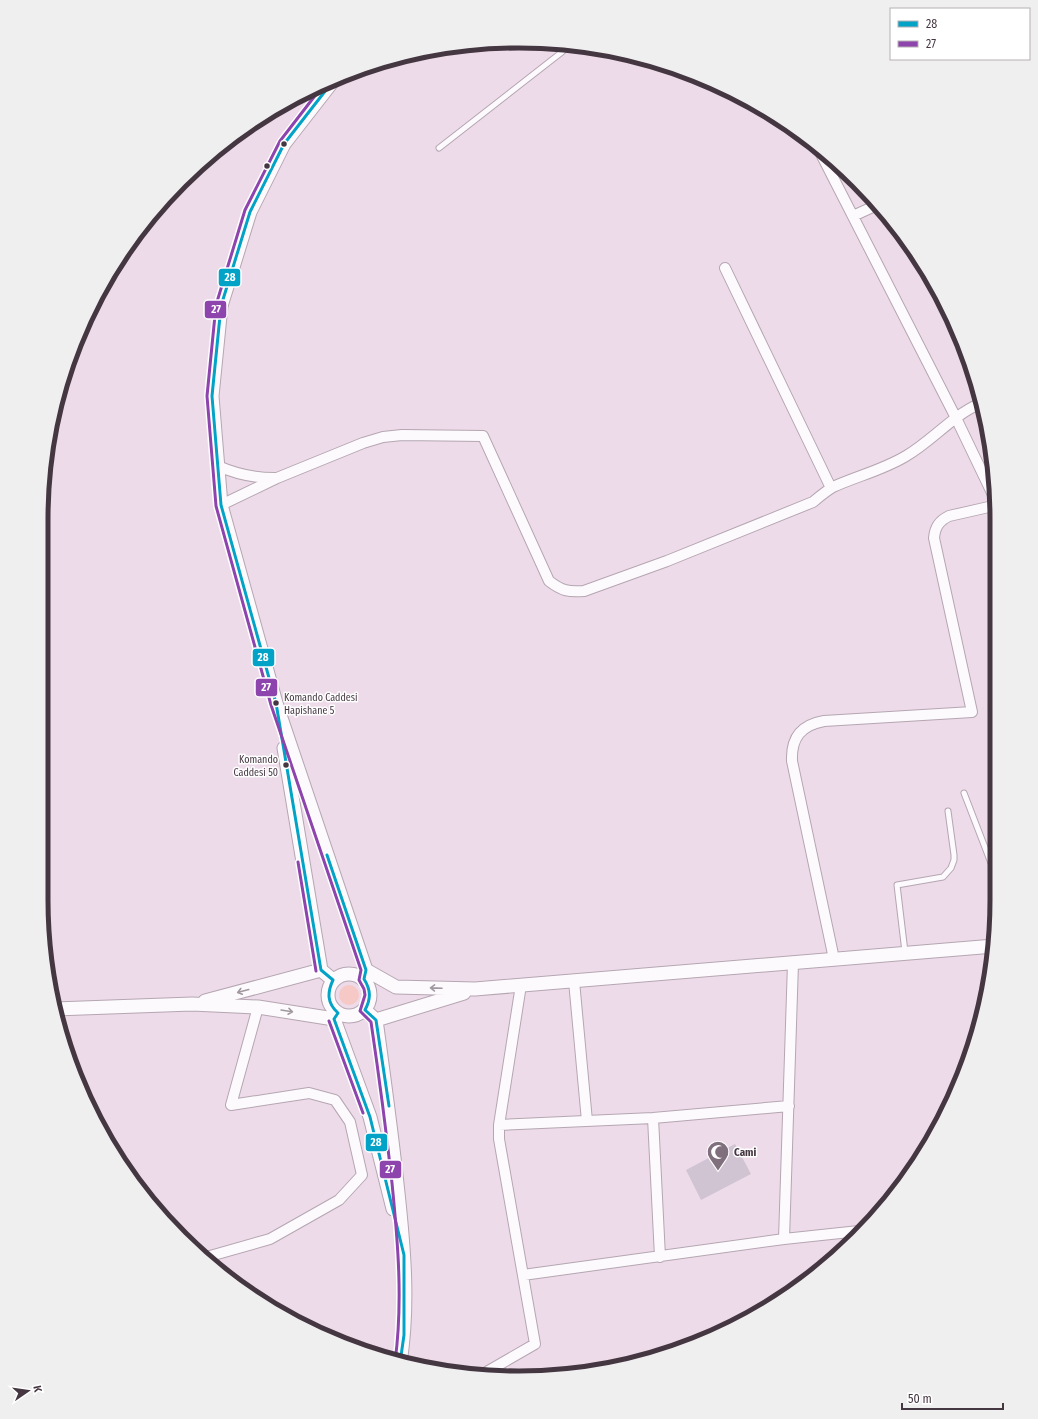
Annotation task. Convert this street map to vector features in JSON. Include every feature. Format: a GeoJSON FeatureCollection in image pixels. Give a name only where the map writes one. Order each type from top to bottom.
{"type":"FeatureCollection","features":[{"type":"Feature","properties":{"kind":"street"},"geometry":{"type":"LineString","coordinates":[[61,1009],[192,1004],[258,1007],[336,1016],[354,1016],[365,1010],[369,1004],[370,997],[368,984],[276,703],[221,505],[212,396],[221,306],[250,212],[284,144],[325,91]]}},
{"type":"Feature","properties":{"kind":"street"},"geometry":{"type":"LineString","coordinates":[[824,160],[956,418],[989,486]]}},
{"type":"Feature","properties":{"kind":"street"},"geometry":{"type":"LineString","coordinates":[[853,216],[872,207]]}},
{"type":"Feature","properties":{"kind":"street"},"geometry":{"type":"LineString","coordinates":[[725,268],[831,488]]}},
{"type":"Feature","properties":{"kind":"street"},"geometry":{"type":"LineString","coordinates":[[221,505],[277,478],[363,442],[383,437],[402,435],[483,436],[548,581],[559,589],[570,592],[584,591],[667,561],[813,502],[831,488],[894,463],[920,448],[956,418],[976,405]]}},
{"type":"Feature","properties":{"kind":"street"},"geometry":{"type":"LineString","coordinates":[[218,466],[233,472],[251,476],[277,478]]}},
{"type":"Feature","properties":{"kind":"street"},"geometry":{"type":"LineString","coordinates":[[834,959],[792,761],[794,741],[799,733],[816,722],[972,712],[934,538],[938,524],[943,519],[949,516],[990,507]]}},
{"type":"Feature","properties":{"kind":"street"},"geometry":{"type":"LineString","coordinates":[[276,703],[321,970],[333,980]]}},
{"type":"Feature","properties":{"kind":"street"},"geometry":{"type":"LineString","coordinates":[[404,1255],[370,1117],[336,1016],[328,999],[330,986],[333,980],[339,976],[345,974],[358,976],[365,975],[396,987],[475,989],[987,947]]}},
{"type":"Feature","properties":{"kind":"street"},"geometry":{"type":"LineString","coordinates":[[784,1239],[793,963]]}},
{"type":"Feature","properties":{"kind":"street"},"geometry":{"type":"LineString","coordinates":[[192,1004],[321,970]]}},
{"type":"Feature","properties":{"kind":"street"},"geometry":{"type":"LineString","coordinates":[[574,981],[587,1121]]}},
{"type":"Feature","properties":{"kind":"street"},"geometry":{"type":"LineString","coordinates":[[490,1370],[535,1344],[499,1140],[499,1125],[521,986]]}},
{"type":"Feature","properties":{"kind":"street"},"geometry":{"type":"LineString","coordinates":[[376,1020],[475,989]]}},
{"type":"Feature","properties":{"kind":"street"},"geometry":{"type":"LineString","coordinates":[[210,1256],[270,1239],[339,1200],[362,1175],[350,1122],[335,1100],[309,1093],[231,1105],[258,1007]]}},
{"type":"Feature","properties":{"kind":"street"},"geometry":{"type":"LineString","coordinates":[[365,1010],[376,1020],[390,1114],[404,1255],[404,1335],[401,1356]]}},
{"type":"Feature","properties":{"kind":"street"},"geometry":{"type":"LineString","coordinates":[[499,1125],[653,1118],[788,1106]]}},
{"type":"Feature","properties":{"kind":"street"},"geometry":{"type":"LineString","coordinates":[[653,1118],[660,1257]]}},
{"type":"Feature","properties":{"kind":"street"},"geometry":{"type":"LineString","coordinates":[[523,1275],[784,1239],[853,1231]]}},
{"type":"Feature","properties":{"kind":"lane"},"geometry":{"type":"LineString","coordinates":[[439,148],[564,50]]}},
{"type":"Feature","properties":{"kind":"lane"},"geometry":{"type":"LineString","coordinates":[[964,793],[990,860]]}},
{"type":"Feature","properties":{"kind":"lane"},"geometry":{"type":"LineString","coordinates":[[906,953],[898,885],[942,876],[951,868],[954,855],[948,811]]}},
{"type":"Feature","properties":{"kind":"shaded area"},"geometry":{"type":"Polygon","coordinates":[[[349,985],[356,988],[359,995],[356,1002],[349,1005],[342,1002],[339,995],[342,988],[349,985]]]}},
{"type":"Feature","properties":{"kind":"building","name":"Cami"},"geometry":{"type":"Polygon","coordinates":[[[735,1144],[751,1174],[701,1200],[686,1170],[735,1144]]]}},
{"type":"Feature","properties":{"kind":"transit line","name":"28"},"geometry":{"type":"LineString","coordinates":[[326,90],[284,144],[250,212],[221,306],[212,396],[221,505],[276,703],[321,970],[333,980],[329,998],[334,1009],[338,1013],[334,1019],[370,1117],[404,1255],[404,1335],[401,1356]]}},
{"type":"Feature","properties":{"kind":"transit line","name":"27"},"geometry":{"type":"LineString","coordinates":[[316,95],[280,141],[245,210],[216,305],[207,396],[216,506],[271,705],[361,970],[359,980],[364,989],[365,995],[360,1011],[371,1022],[392,1183],[399,1272],[399,1317],[396,1355]]}},
{"type":"Feature","properties":{"kind":"transit line","name":"28"},"geometry":{"type":"LineString","coordinates":[[327,855],[366,970],[364,979],[368,987],[369,994],[365,1010],[376,1020],[389,1106]]}},
{"type":"Feature","properties":{"kind":"transit line","name":"27"},"geometry":{"type":"LineString","coordinates":[[298,862],[316,971]]}},
{"type":"Feature","properties":{"kind":"transit line","name":"27"},"geometry":{"type":"LineString","coordinates":[[329,1021],[363,1113]]}},
{"type":"Feature","properties":{"kind":"place","name":"Komando Caddesi Hapishane 5"},"geometry":{"type":"Point","coordinates":[276,703]}},
{"type":"Feature","properties":{"kind":"place","name":"Komando Caddesi 50"},"geometry":{"type":"Point","coordinates":[286,765]}},
{"type":"Feature","properties":{"kind":"place","name":"Cami"},"geometry":{"type":"Point","coordinates":[718,1172]}}]}
